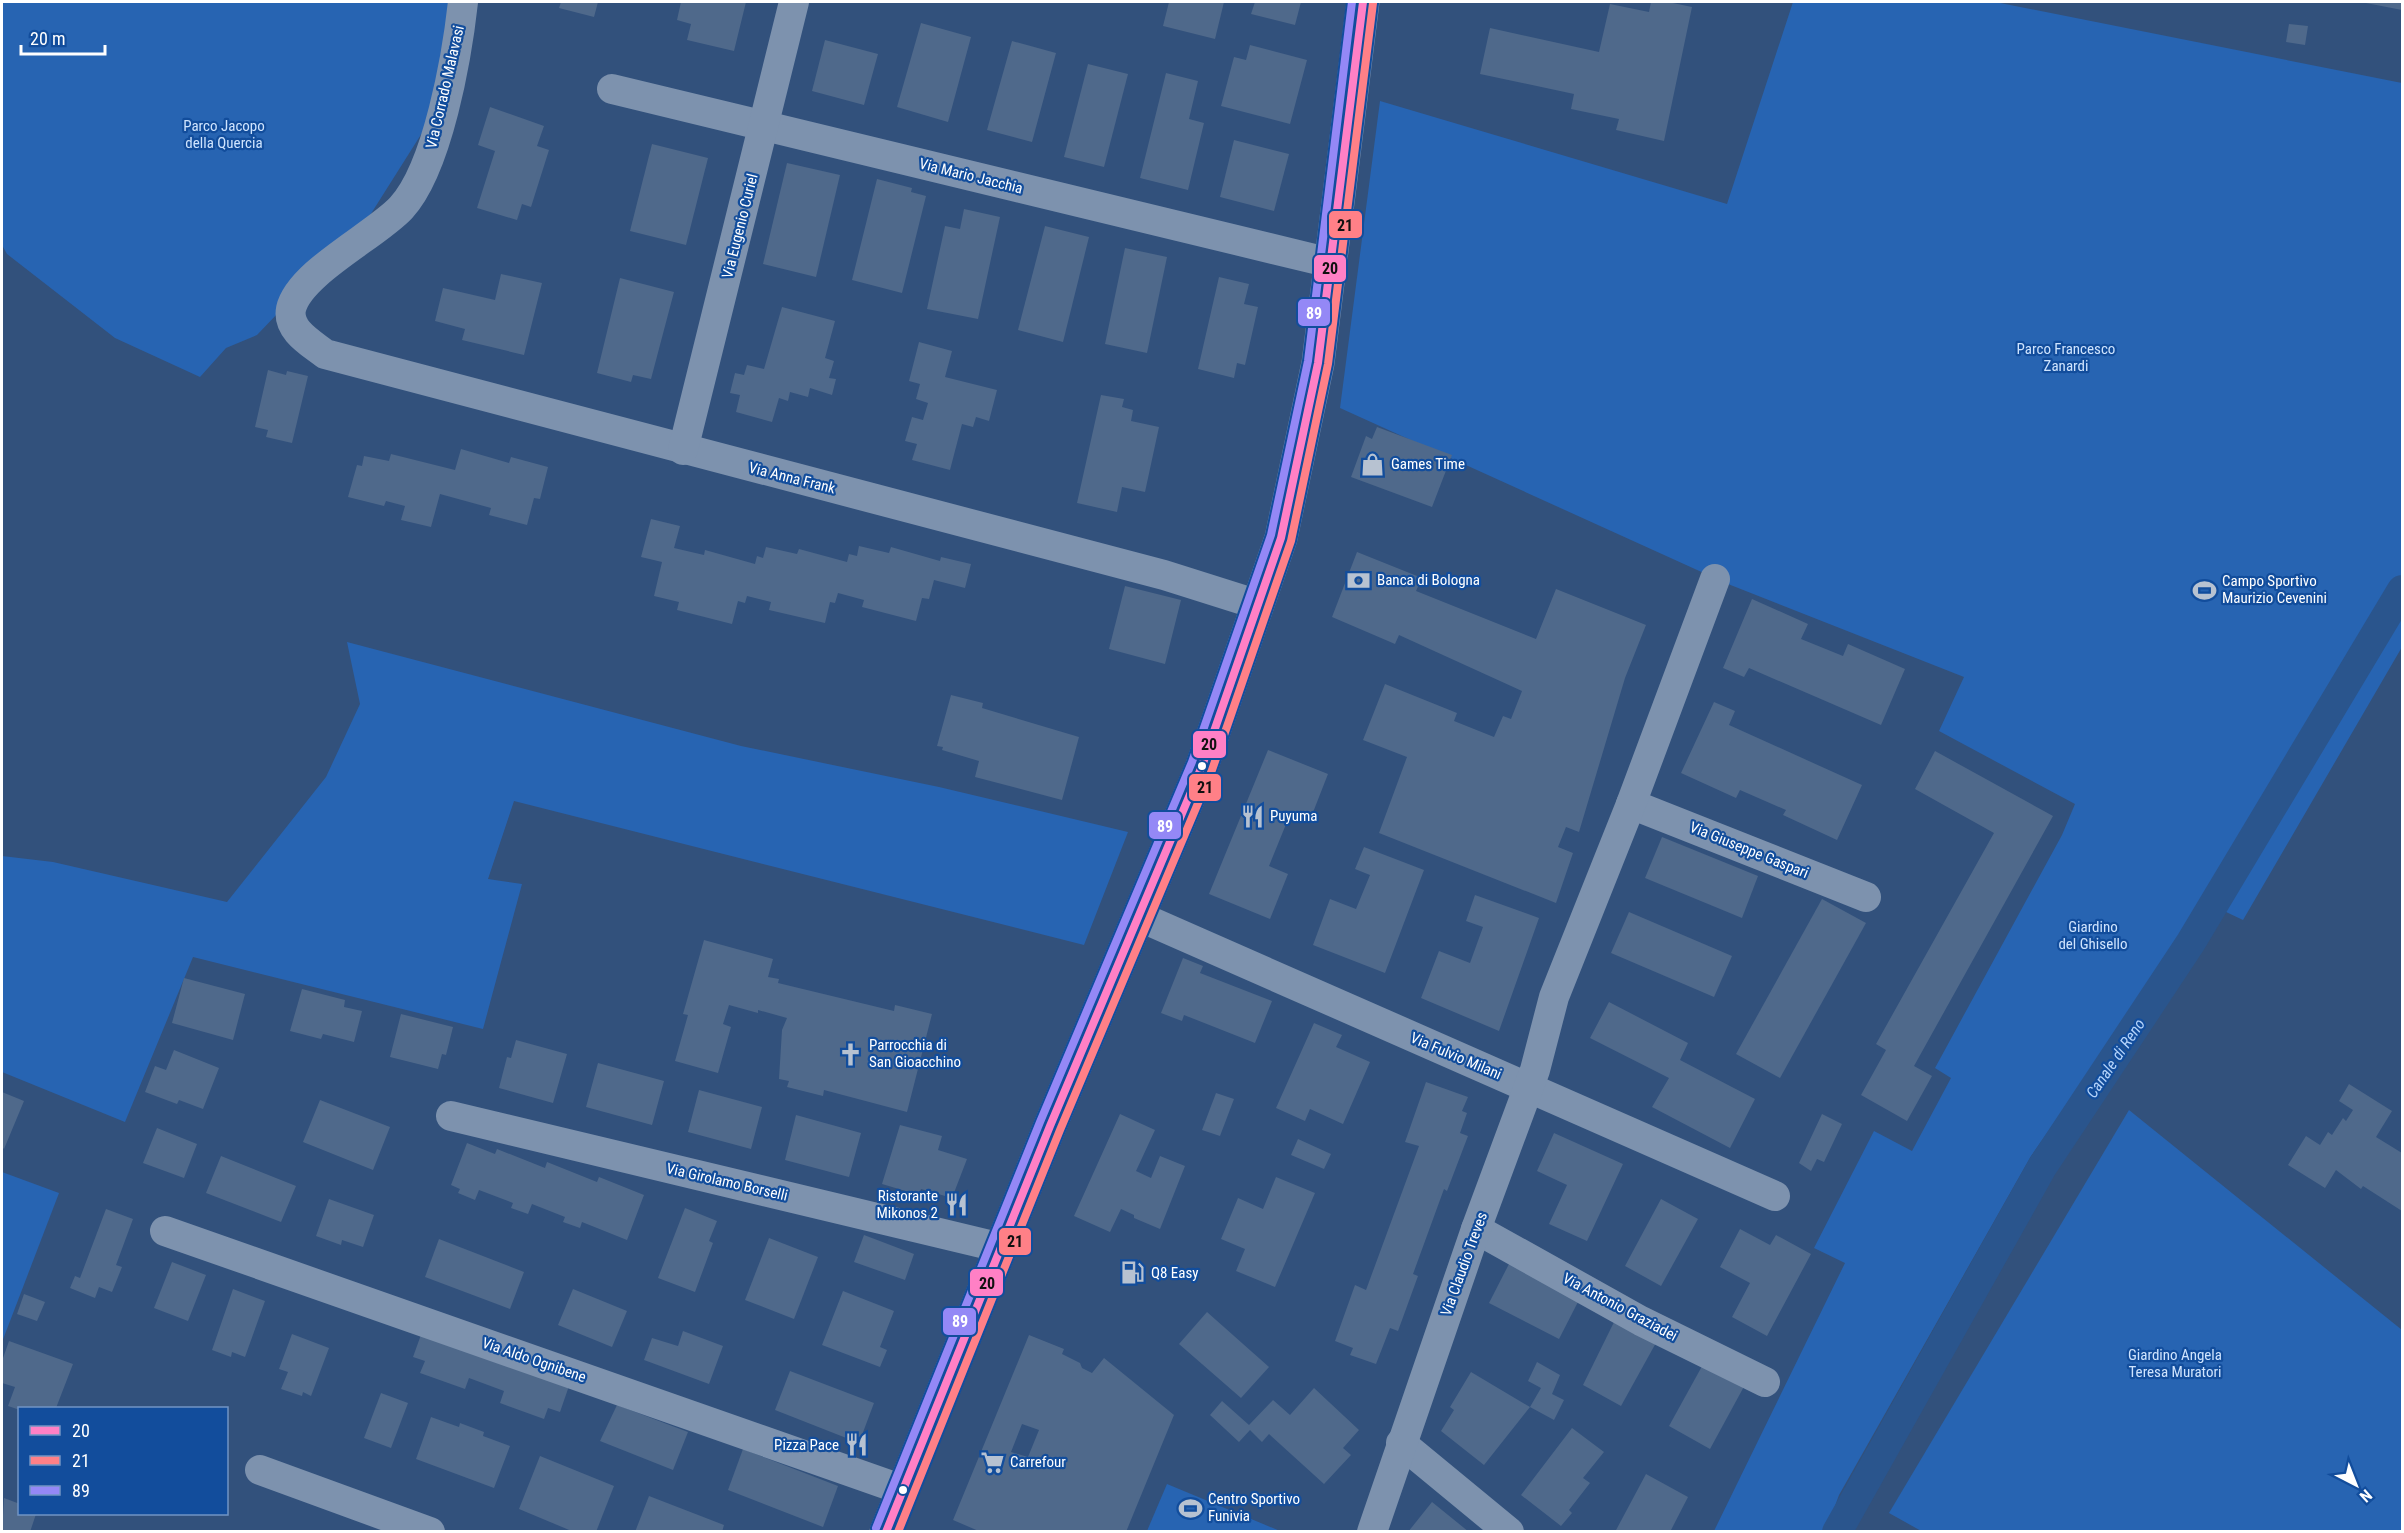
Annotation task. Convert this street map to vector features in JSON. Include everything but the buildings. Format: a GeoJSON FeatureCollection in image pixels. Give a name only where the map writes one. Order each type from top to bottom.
{"type":"FeatureCollection","features":[{"type":"Feature","properties":{"kind":"main road"},"geometry":{"type":"LineString","coordinates":[[886,1532],[1138,916],[1202,766],[1281,538],[1318,363],[1363,2]]}},
{"type":"Feature","properties":{"kind":"street","name":"Via Corrado Malavasi"},"geometry":{"type":"LineString","coordinates":[[325,354],[300,334],[293,325],[291,309],[302,291],[331,262],[401,208],[424,171],[439,131],[463,2]]}},
{"type":"Feature","properties":{"kind":"street","name":"Via Eugenio Curiel"},"geometry":{"type":"LineString","coordinates":[[683,450],[765,127],[794,2]]}},
{"type":"Feature","properties":{"kind":"street","name":"Via Mario Jacchia"},"geometry":{"type":"LineString","coordinates":[[612,89],[1331,263]]}},
{"type":"Feature","properties":{"kind":"street","name":"Via Anna Frank"},"geometry":{"type":"LineString","coordinates":[[325,354],[683,450],[1164,574],[1259,605]]}},
{"type":"Feature","properties":{"kind":"street"},"geometry":{"type":"LineString","coordinates":[[1631,804],[1715,579]]}},
{"type":"Feature","properties":{"kind":"street","name":"Via Giuseppe Gaspari"},"geometry":{"type":"LineString","coordinates":[[1631,804],[1866,897]]}},
{"type":"Feature","properties":{"kind":"street","name":"Via Claudio Treves"},"geometry":{"type":"LineString","coordinates":[[1372,1532],[1476,1228],[1529,1086],[1554,997],[1631,804]]}},
{"type":"Feature","properties":{"kind":"street","name":"Via Fulvio Milani"},"geometry":{"type":"LineString","coordinates":[[1138,916],[1775,1196]]}},
{"type":"Feature","properties":{"kind":"street","name":"Via Girolamo Borselli"},"geometry":{"type":"LineString","coordinates":[[451,1116],[1002,1248]]}},
{"type":"Feature","properties":{"kind":"street","name":"Via Antonio Graziadei"},"geometry":{"type":"LineString","coordinates":[[1476,1228],[1641,1321],[1765,1382]]}},
{"type":"Feature","properties":{"kind":"street","name":"Via Aldo Ognibene"},"geometry":{"type":"LineString","coordinates":[[165,1231],[903,1490]]}},
{"type":"Feature","properties":{"kind":"street"},"geometry":{"type":"LineString","coordinates":[[1401,1443],[1509,1532]]}},
{"type":"Feature","properties":{"kind":"street"},"geometry":{"type":"LineString","coordinates":[[260,1470],[430,1532]]}},
{"type":"Feature","properties":{"kind":"green space","name":"Parco Jacopo della Quercia"},"geometry":{"type":"Polygon","coordinates":[[[2,2],[454,2],[439,106],[367,220],[257,335],[226,348],[200,377],[115,338],[7,254],[2,245],[2,2]]]}},
{"type":"Feature","properties":{"kind":"green space","name":"Parco Francesco Zanardi"},"geometry":{"type":"Polygon","coordinates":[[[1793,2],[1995,2],[2402,83],[2402,647],[2243,920],[2207,903],[2031,1156],[1839,1495],[1826,1531],[1714,1531],[1845,1263],[1814,1248],[1874,1131],[1912,1151],[1951,1078],[1935,1068],[2062,835],[2075,804],[1939,731],[1964,677],[1728,584],[1340,408],[1380,101],[1727,204],[1793,2]]]}},
{"type":"Feature","properties":{"kind":"green space"},"geometry":{"type":"Polygon","coordinates":[[[347,642],[741,746],[939,787],[1128,832],[1084,945],[514,801],[488,879],[522,884],[483,1029],[193,957],[125,1122],[2,1072],[2,856],[53,862],[227,902],[326,777],[360,704],[347,642]]]}},
{"type":"Feature","properties":{"kind":"green space","name":"Giardino Angela Teresa Muratori"},"geometry":{"type":"Polygon","coordinates":[[[2129,1110],[2402,1330],[2402,1531],[1923,1532],[1889,1513],[2129,1110]]]}},
{"type":"Feature","properties":{"kind":"green space"},"geometry":{"type":"Polygon","coordinates":[[[2,1172],[59,1193],[2,1342],[2,1172]]]}},
{"type":"Feature","properties":{"kind":"green space","name":"Centro Sportivo Funivia"},"geometry":{"type":"Polygon","coordinates":[[[1167,1484],[1280,1531],[1147,1531],[1167,1484]]]}},
{"type":"Feature","properties":{"kind":"waterway","name":"Canale di Reno"},"geometry":{"type":"LineString","coordinates":[[1837,1532],[2042,1167],[2191,942],[2402,590]]}},
{"type":"Feature","properties":{"kind":"transit line","name":"89"},"geometry":{"type":"LineString","coordinates":[[876,1528],[1040,1122],[1192,762],[1271,535],[1308,361],[1352,2]]}},
{"type":"Feature","properties":{"kind":"transit line","name":"20"},"geometry":{"type":"LineString","coordinates":[[886,1532],[1050,1126],[1202,766],[1281,538],[1318,363],[1363,2]]}},
{"type":"Feature","properties":{"kind":"transit line","name":"21"},"geometry":{"type":"LineString","coordinates":[[898,1532],[1060,1130],[1212,770],[1291,541],[1328,364],[1373,3]]}},
{"type":"Feature","properties":{"kind":"place","name":"Games Time"},"geometry":{"type":"Point","coordinates":[1373,464]}},
{"type":"Feature","properties":{"kind":"place","name":"Banca di Bologna"},"geometry":{"type":"Point","coordinates":[1359,580]}},
{"type":"Feature","properties":{"kind":"place","name":"Campo Sportivo Maurizio Cevenini"},"geometry":{"type":"Point","coordinates":[2204,590]}},
{"type":"Feature","properties":{"kind":"place","name":"Puyuma"},"geometry":{"type":"Point","coordinates":[1252,816]}},
{"type":"Feature","properties":{"kind":"place","name":"Parrocchia di San Gioacchino"},"geometry":{"type":"Point","coordinates":[851,1054]}},
{"type":"Feature","properties":{"kind":"place","name":"Ristorante Mikonos 2"},"geometry":{"type":"Point","coordinates":[956,1205]}},
{"type":"Feature","properties":{"kind":"place","name":"Q8 Easy"},"geometry":{"type":"Point","coordinates":[1133,1273]}},
{"type":"Feature","properties":{"kind":"place","name":"Pizza Pace"},"geometry":{"type":"Point","coordinates":[857,1445]}},
{"type":"Feature","properties":{"kind":"place","name":"Carrefour"},"geometry":{"type":"Point","coordinates":[992,1462]}},
{"type":"Feature","properties":{"kind":"place","name":"Centro Sportivo Funivia"},"geometry":{"type":"Point","coordinates":[1190,1508]}},
{"type":"Feature","properties":{"kind":"park label","name":"Giardino del Ghisello"},"geometry":{"type":"Point","coordinates":[2093,936]}}]}
